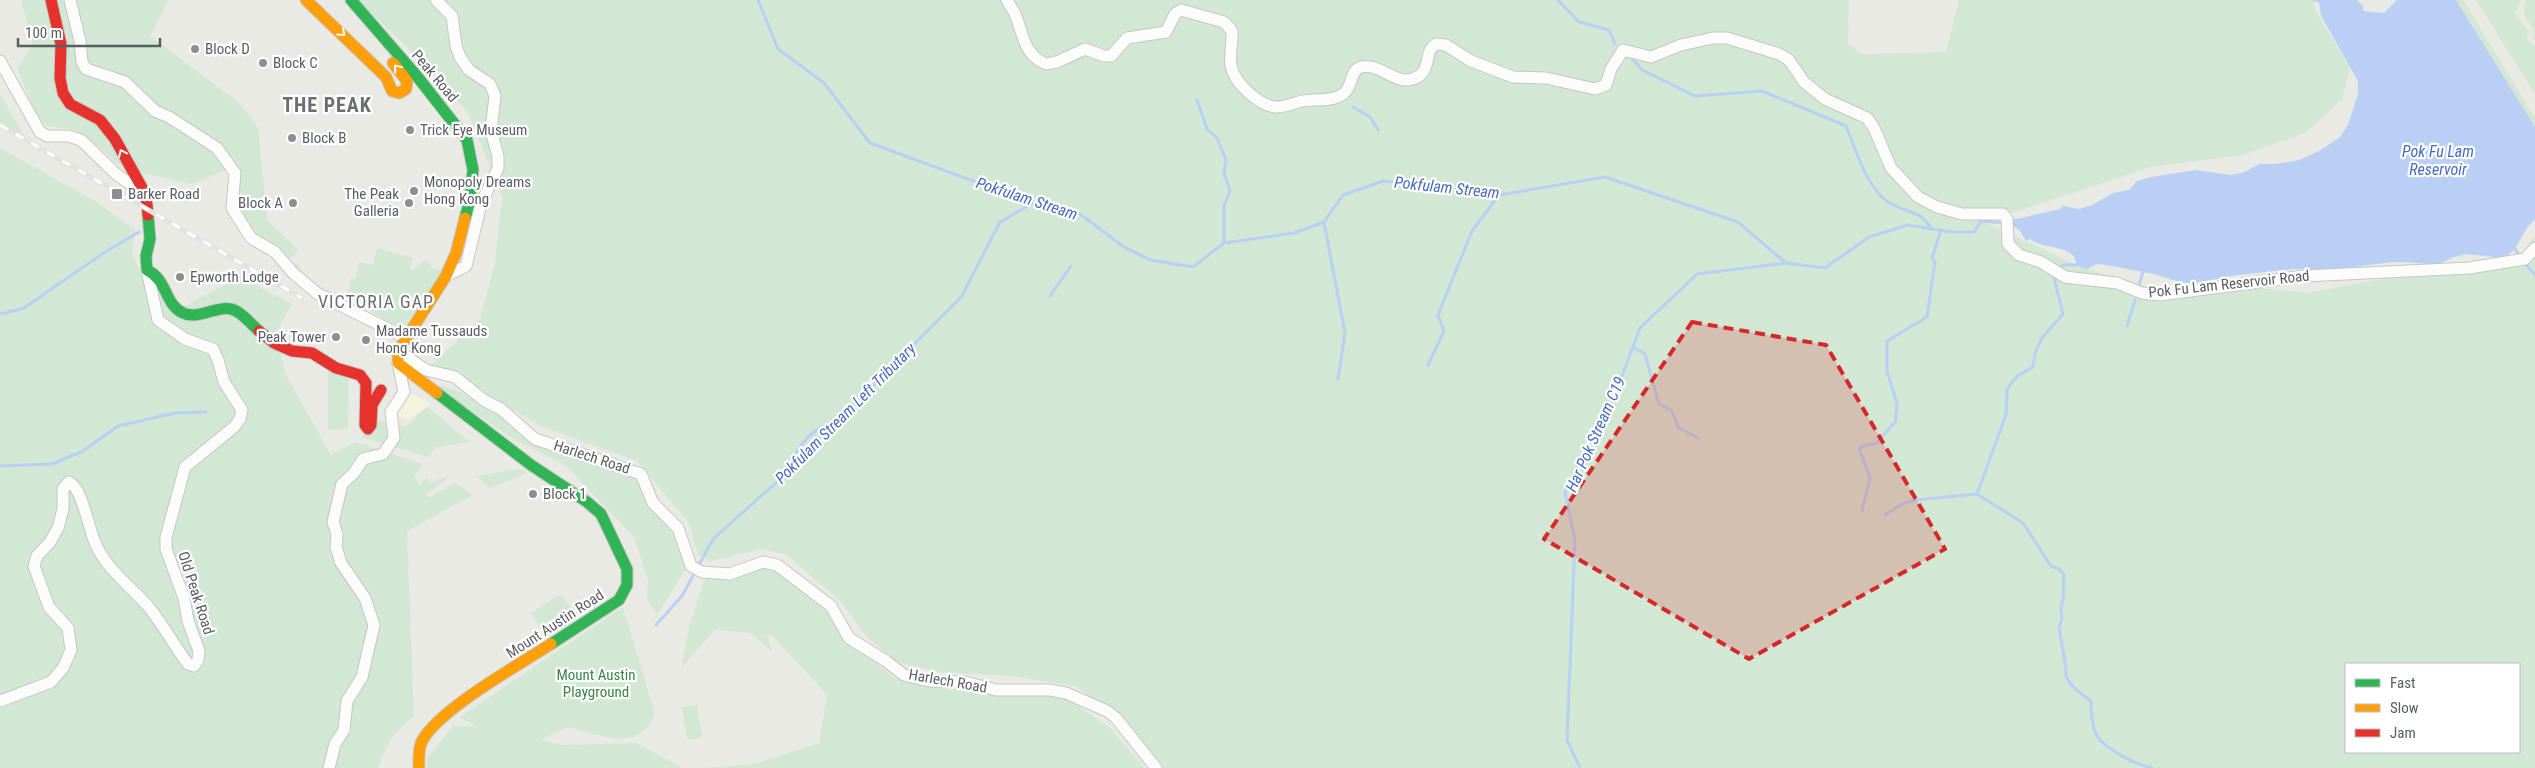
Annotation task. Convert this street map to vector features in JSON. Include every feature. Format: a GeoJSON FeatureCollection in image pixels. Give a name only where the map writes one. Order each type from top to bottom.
{"type":"FeatureCollection","features":[{"type":"Feature","properties":{"kind":"street"},"geometry":{"type":"LineString","coordinates":[[51,0],[61,44],[60,78],[63,93],[70,104],[100,120],[115,138],[146,196],[150,239],[146,256],[147,270],[157,275],[172,304],[183,313],[200,316],[224,308],[235,310],[274,343],[292,351],[312,352],[336,368],[360,375],[366,383],[365,425],[368,429],[371,426],[372,404],[381,390]]}},
{"type":"Feature","properties":{"kind":"street"},"geometry":{"type":"LineString","coordinates":[[70,0],[80,41],[82,62],[86,69],[125,82],[155,111],[169,117],[219,150],[235,173],[231,201],[232,210],[251,238],[275,252],[293,273],[318,294],[406,338]]}},
{"type":"Feature","properties":{"kind":"street","name":"Peak Road"},"geometry":{"type":"LineString","coordinates":[[306,0],[357,47],[389,84],[392,91],[400,93],[407,85],[405,78],[362,26],[355,4]]}},
{"type":"Feature","properties":{"kind":"street"},"geometry":{"type":"LineString","coordinates":[[436,0],[452,16],[457,49],[465,65],[485,79],[494,89],[496,104],[491,131],[499,162],[496,176],[481,204],[466,266],[446,276]]}},
{"type":"Feature","properties":{"kind":"street","name":"Pok Fu Lam Reservoir Road"},"geometry":{"type":"LineString","coordinates":[[1007,0],[1015,14],[1019,32],[1027,46],[1037,59],[1046,64],[1057,62],[1086,49],[1104,56],[1110,56],[1127,38],[1166,32],[1174,16],[1181,10],[1224,22],[1232,31],[1230,63],[1234,74],[1253,95],[1266,104],[1277,107],[1339,96],[1348,89],[1355,71],[1362,67],[1374,68],[1400,80],[1413,78],[1424,70],[1430,50],[1436,44],[1446,45],[1471,61],[1513,77],[1546,78],[1595,89],[1606,85],[1611,69],[1623,50],[1651,57],[1681,45],[1713,38],[1727,38],[1784,57],[1804,82],[1818,94],[1867,118],[1874,128],[1891,168],[1925,202],[1962,214],[2003,214],[2007,219],[2010,247],[2019,255],[2041,262],[2055,272],[2118,283],[2142,294],[2160,295],[2304,276],[2469,268],[2516,261],[2532,252]]}},
{"type":"Feature","properties":{"kind":"street","name":"Peak Road"},"geometry":{"type":"LineString","coordinates":[[355,4],[420,80],[467,140],[473,170],[470,200],[456,252],[446,276],[406,338],[398,357]]}},
{"type":"Feature","properties":{"kind":"street"},"geometry":{"type":"LineString","coordinates":[[0,61],[40,132],[47,136],[68,136],[81,140],[116,174],[146,196]]}},
{"type":"Feature","properties":{"kind":"street","name":"Old Peak Road"},"geometry":{"type":"LineString","coordinates":[[0,701],[51,682],[61,671],[71,650],[68,628],[50,609],[34,568],[37,556],[50,542],[58,528],[63,509],[63,489],[69,482],[77,491],[93,538],[103,558],[156,616],[188,664],[194,666],[198,660],[199,651],[188,621],[184,598],[166,549],[166,537],[185,467],[234,427],[240,419],[242,410],[224,382],[214,350],[179,336],[157,319],[147,270]]}},
{"type":"Feature","properties":{"kind":"street"},"geometry":{"type":"LineString","coordinates":[[329,768],[335,744],[344,730],[346,701],[362,677],[374,625],[366,598],[341,562],[336,548],[337,534],[332,521],[343,483],[354,473],[363,459],[383,454],[394,438],[391,412],[405,390],[398,357]]}},
{"type":"Feature","properties":{"kind":"street","name":"Harlech Road"},"geometry":{"type":"LineString","coordinates":[[398,357],[426,370],[455,378],[485,401],[500,409],[535,439],[641,474],[654,503],[678,528],[692,566],[708,574],[730,574],[764,562],[777,565],[831,606],[851,640],[886,660],[904,675],[929,681],[965,682],[996,690],[1050,690],[1066,693],[1107,711],[1116,718],[1156,768]]}},
{"type":"Feature","properties":{"kind":"street","name":"Mount Austin Road"},"geometry":{"type":"LineString","coordinates":[[398,357],[531,466],[587,502],[601,514],[627,569],[628,577],[619,600],[470,696],[452,711],[423,740],[420,746],[419,768]]}},
{"type":"Feature","properties":{"kind":"highlighted area"},"geometry":{"type":"Polygon","coordinates":[[[1692,322],[1826,345],[1945,549],[1749,659],[1544,539],[1692,322]]]}},
{"type":"Feature","properties":{"kind":"shaded area"},"geometry":{"type":"Polygon","coordinates":[[[410,393],[431,404],[408,420],[395,414],[410,393]]]}},
{"type":"Feature","properties":{"kind":"green space"},"geometry":{"type":"Polygon","coordinates":[[[21,0],[168,0],[150,36],[239,103],[258,127],[267,220],[299,251],[281,265],[248,239],[233,167],[192,184],[124,169],[85,135],[69,129],[46,126],[36,113],[17,69],[33,45],[21,0]]]}},
{"type":"Feature","properties":{"kind":"green space"},"geometry":{"type":"Polygon","coordinates":[[[357,0],[1849,0],[1848,44],[1862,54],[1946,52],[1959,0],[2314,0],[2315,10],[2350,68],[2342,100],[2305,133],[2243,155],[2151,167],[1985,222],[2077,265],[2149,290],[2220,284],[2308,293],[2387,278],[2516,260],[2535,237],[2535,768],[1163,768],[1120,717],[1075,686],[1011,676],[940,672],[899,663],[867,637],[841,602],[787,555],[762,549],[711,561],[698,555],[689,523],[637,461],[541,426],[431,365],[480,319],[495,262],[502,197],[468,112],[406,46],[357,0]]]}},
{"type":"Feature","properties":{"kind":"green space"},"geometry":{"type":"Polygon","coordinates":[[[2451,0],[2463,0],[2535,118],[2535,137],[2451,0]]]}},
{"type":"Feature","properties":{"kind":"green space"},"geometry":{"type":"Polygon","coordinates":[[[2476,0],[2521,0],[2515,14],[2530,33],[2526,39],[2535,46],[2535,94],[2476,0]]]}},
{"type":"Feature","properties":{"kind":"green space"},"geometry":{"type":"Polygon","coordinates":[[[2525,0],[2535,0],[2535,40],[2533,39],[2534,30],[2524,16],[2525,0]]]}},
{"type":"Feature","properties":{"kind":"green space"},"geometry":{"type":"Polygon","coordinates":[[[0,94],[26,139],[0,125],[0,94]]]}},
{"type":"Feature","properties":{"kind":"green space"},"geometry":{"type":"Polygon","coordinates":[[[0,148],[95,201],[135,230],[132,251],[140,272],[176,311],[239,277],[292,304],[276,332],[285,373],[331,455],[355,442],[423,464],[414,477],[419,485],[427,477],[430,483],[448,475],[446,480],[425,493],[428,498],[455,483],[473,495],[407,531],[414,717],[400,728],[392,739],[378,768],[0,768],[0,148]]]}},
{"type":"Feature","properties":{"kind":"green space"},"geometry":{"type":"Polygon","coordinates":[[[377,248],[412,258],[410,270],[413,270],[425,260],[434,269],[440,270],[443,266],[446,269],[407,324],[396,326],[347,297],[342,301],[336,301],[290,267],[297,264],[305,275],[318,285],[332,292],[347,296],[351,278],[355,279],[359,262],[373,265],[377,248]]]}},
{"type":"Feature","properties":{"kind":"green space"},"geometry":{"type":"Polygon","coordinates":[[[328,371],[349,379],[348,429],[328,430],[328,371]]]}},
{"type":"Feature","properties":{"kind":"green space"},"geometry":{"type":"Polygon","coordinates":[[[429,382],[461,392],[536,436],[631,470],[679,527],[688,565],[657,615],[647,599],[648,581],[634,537],[566,466],[512,438],[429,382]]]}},
{"type":"Feature","properties":{"kind":"green space"},"geometry":{"type":"Polygon","coordinates":[[[427,407],[470,442],[436,447],[428,457],[361,437],[380,420],[405,427],[427,407]]]}},
{"type":"Feature","properties":{"kind":"green space"},"geometry":{"type":"Polygon","coordinates":[[[519,469],[528,473],[490,488],[476,476],[519,469]]]}},
{"type":"Feature","properties":{"kind":"green space"},"geometry":{"type":"Polygon","coordinates":[[[763,564],[780,569],[830,612],[856,647],[893,677],[938,687],[1010,691],[1070,700],[1110,728],[1145,768],[704,768],[755,764],[819,743],[827,695],[772,635],[766,635],[773,652],[750,633],[715,630],[682,667],[689,626],[706,576],[714,579],[763,564]]]}},
{"type":"Feature","properties":{"kind":"green space"},"geometry":{"type":"Polygon","coordinates":[[[561,594],[571,608],[540,628],[531,613],[561,594]]]}},
{"type":"Feature","properties":{"kind":"green space","name":"Mount Austin Playground"},"geometry":{"type":"Polygon","coordinates":[[[623,607],[655,714],[647,726],[638,734],[628,738],[605,737],[568,727],[541,740],[562,745],[637,743],[682,768],[427,768],[427,758],[453,726],[478,727],[460,717],[623,607]]]}},
{"type":"Feature","properties":{"kind":"green space"},"geometry":{"type":"Polygon","coordinates":[[[697,705],[702,737],[687,740],[682,707],[697,705]]]}},
{"type":"Feature","properties":{"kind":"water","name":"Pok Fu Lam Reservoir"},"geometry":{"type":"Polygon","coordinates":[[[2312,0],[2357,0],[2363,6],[2363,11],[2384,13],[2397,0],[2456,0],[2535,127],[2535,219],[2526,229],[2515,249],[2504,258],[2466,254],[2439,264],[2394,262],[2336,269],[2294,269],[2237,275],[2195,283],[2183,283],[2154,274],[2106,265],[2097,264],[2087,269],[2076,265],[2075,258],[2065,250],[2043,245],[2031,239],[2026,241],[2020,231],[2011,224],[2012,220],[2060,209],[2063,206],[2079,209],[2092,205],[2113,193],[2129,190],[2137,181],[2151,177],[2196,170],[2231,175],[2244,172],[2260,164],[2276,164],[2299,160],[2319,151],[2340,137],[2348,125],[2358,94],[2358,81],[2321,16],[2319,3],[2312,0]]]}},
{"type":"Feature","properties":{"kind":"waterway","name":"Pokfulam Stream"},"geometry":{"type":"LineString","coordinates":[[758,0],[778,49],[824,83],[870,143],[1033,203],[1080,214],[1124,247],[1150,260],[1193,267],[1224,243],[1294,233],[1324,222],[1343,195],[1383,181],[1499,195],[1605,177],[1738,222],[1786,263],[1825,268],[1869,237],[1908,225],[1951,232],[1974,232],[1981,221],[2004,223]]}},
{"type":"Feature","properties":{"kind":"waterway"},"geometry":{"type":"LineString","coordinates":[[1558,0],[1579,22],[1609,30],[1615,44]]}},
{"type":"Feature","properties":{"kind":"waterway"},"geometry":{"type":"LineString","coordinates":[[1632,58],[1642,70],[1695,96],[1762,91],[1846,126],[1861,164],[1877,191],[1890,203],[1921,217],[1930,227]]}},
{"type":"Feature","properties":{"kind":"waterway"},"geometry":{"type":"LineString","coordinates":[[1197,100],[1207,129],[1217,138],[1226,160],[1224,174],[1230,190],[1224,206],[1224,243]]}},
{"type":"Feature","properties":{"kind":"waterway"},"geometry":{"type":"LineString","coordinates":[[1353,107],[1370,117],[1378,130]]}},
{"type":"Feature","properties":{"kind":"waterway"},"geometry":{"type":"LineString","coordinates":[[1428,365],[1444,331],[1438,315],[1472,231],[1499,195]]}},
{"type":"Feature","properties":{"kind":"waterway","name":"Pokfulam Stream Left Tributary"},"geometry":{"type":"LineString","coordinates":[[698,566],[714,538],[778,481],[962,296],[1000,222],[1033,203]]}},
{"type":"Feature","properties":{"kind":"waterway"},"geometry":{"type":"LineString","coordinates":[[1324,222],[1345,333],[1338,379]]}},
{"type":"Feature","properties":{"kind":"waterway"},"geometry":{"type":"LineString","coordinates":[[1862,511],[1870,478],[1859,449],[1863,446],[1877,443],[1895,422],[1896,417],[1897,403],[1887,371],[1887,341],[1927,317],[1935,262],[1932,258],[1941,230]]}},
{"type":"Feature","properties":{"kind":"waterway"},"geometry":{"type":"LineString","coordinates":[[0,314],[24,308],[105,252],[139,232]]}},
{"type":"Feature","properties":{"kind":"waterway"},"geometry":{"type":"LineString","coordinates":[[2515,249],[2520,257]]}},
{"type":"Feature","properties":{"kind":"waterway"},"geometry":{"type":"LineString","coordinates":[[2524,262],[2535,275]]}},
{"type":"Feature","properties":{"kind":"waterway","name":"Har Pok Stream C19"},"geometry":{"type":"LineString","coordinates":[[1580,768],[1567,740],[1575,540],[1565,492],[1619,384],[1640,328],[1697,274],[1786,263]]}},
{"type":"Feature","properties":{"kind":"waterway"},"geometry":{"type":"LineString","coordinates":[[2076,265],[2063,265],[2053,274],[2063,314],[2042,338],[2035,353],[2033,367],[2017,376],[2007,389],[2006,415],[1977,494],[2023,523],[2051,566],[2059,569],[2064,575],[2061,606],[2062,619],[2059,628],[2066,677],[2074,688],[2091,701],[2094,728],[2101,741],[2122,756],[2152,768]]}},
{"type":"Feature","properties":{"kind":"waterway"},"geometry":{"type":"LineString","coordinates":[[1050,296],[1071,266]]}},
{"type":"Feature","properties":{"kind":"waterway"},"geometry":{"type":"LineString","coordinates":[[2139,285],[2143,272]]}},
{"type":"Feature","properties":{"kind":"waterway"},"geometry":{"type":"LineString","coordinates":[[2127,326],[2135,300]]}},
{"type":"Feature","properties":{"kind":"waterway"},"geometry":{"type":"LineString","coordinates":[[1633,347],[1645,354],[1659,404],[1671,410],[1679,428],[1698,438]]}},
{"type":"Feature","properties":{"kind":"waterway"},"geometry":{"type":"LineString","coordinates":[[0,466],[52,464],[83,451],[118,426],[175,413],[206,412]]}},
{"type":"Feature","properties":{"kind":"waterway"},"geometry":{"type":"LineString","coordinates":[[790,468],[802,444],[821,427],[838,420]]}},
{"type":"Feature","properties":{"kind":"waterway"},"geometry":{"type":"LineString","coordinates":[[1885,515],[1902,504],[1915,500],[1977,494]]}},
{"type":"Feature","properties":{"kind":"waterway","name":"Pokfulam Stream Left Tributary"},"geometry":{"type":"LineString","coordinates":[[656,625],[682,596],[695,572]]}},
{"type":"Feature","properties":{"kind":"railway"},"geometry":{"type":"LineString","coordinates":[[0,125],[302,298]]}},
{"type":"Feature","properties":{"kind":"traffic: fast"},"geometry":{"type":"LineString","coordinates":[[351,0],[416,75],[467,140],[473,170],[470,200],[465,218]]}},
{"type":"Feature","properties":{"kind":"traffic: fast"},"geometry":{"type":"LineString","coordinates":[[148,215],[150,239],[146,256],[147,270],[159,280],[172,304],[183,313],[190,315],[230,309],[242,315],[259,331]]}},
{"type":"Feature","properties":{"kind":"traffic: fast"},"geometry":{"type":"LineString","coordinates":[[437,393],[531,465],[587,502],[601,514],[627,569],[627,585],[619,600],[551,644]]}},
{"type":"Feature","properties":{"kind":"traffic: slow"},"geometry":{"type":"LineString","coordinates":[[306,0],[386,77],[392,91],[399,93],[406,89],[407,81],[393,63]]}},
{"type":"Feature","properties":{"kind":"traffic: slow"},"geometry":{"type":"LineString","coordinates":[[437,393],[398,363],[398,351],[446,276],[456,253],[465,218]]}},
{"type":"Feature","properties":{"kind":"traffic: slow"},"geometry":{"type":"LineString","coordinates":[[419,768],[419,751],[422,741],[445,715],[481,688],[551,644]]}},
{"type":"Feature","properties":{"kind":"traffic: jam"},"geometry":{"type":"LineString","coordinates":[[51,0],[61,44],[60,78],[63,93],[70,104],[100,120],[115,139],[146,195],[148,215]]}},
{"type":"Feature","properties":{"kind":"traffic: jam"},"geometry":{"type":"LineString","coordinates":[[259,331],[274,343],[292,351],[312,353],[336,368],[360,375],[366,383],[365,425],[368,429],[371,425],[372,405],[381,390]]}},
{"type":"Feature","properties":{"kind":"place","name":"Block D"},"geometry":{"type":"Point","coordinates":[195,49]}},
{"type":"Feature","properties":{"kind":"place","name":"Block C"},"geometry":{"type":"Point","coordinates":[263,63]}},
{"type":"Feature","properties":{"kind":"place","name":"Trick Eye Museum"},"geometry":{"type":"Point","coordinates":[410,130]}},
{"type":"Feature","properties":{"kind":"place","name":"Block B"},"geometry":{"type":"Point","coordinates":[292,138]}},
{"type":"Feature","properties":{"kind":"place","name":"Monopoly Dreams Hong Kong"},"geometry":{"type":"Point","coordinates":[414,191]}},
{"type":"Feature","properties":{"kind":"place","name":"Barker Road"},"geometry":{"type":"Point","coordinates":[117,194]}},
{"type":"Feature","properties":{"kind":"place","name":"Block A"},"geometry":{"type":"Point","coordinates":[293,203]}},
{"type":"Feature","properties":{"kind":"place","name":"The Peak Galleria"},"geometry":{"type":"Point","coordinates":[409,203]}},
{"type":"Feature","properties":{"kind":"place","name":"Epworth Lodge"},"geometry":{"type":"Point","coordinates":[180,277]}},
{"type":"Feature","properties":{"kind":"place","name":"Peak Tower"},"geometry":{"type":"Point","coordinates":[336,337]}},
{"type":"Feature","properties":{"kind":"place","name":"Madame Tussauds Hong Kong"},"geometry":{"type":"Point","coordinates":[366,340]}},
{"type":"Feature","properties":{"kind":"place","name":"Block 1"},"geometry":{"type":"Point","coordinates":[533,494]}},
{"type":"Feature","properties":{"kind":"district","name":"THE PEAK"},"geometry":{"type":"Point","coordinates":[327,105]}},
{"type":"Feature","properties":{"kind":"district","name":"VICTORIA GAP"},"geometry":{"type":"Point","coordinates":[376,302]}}]}
